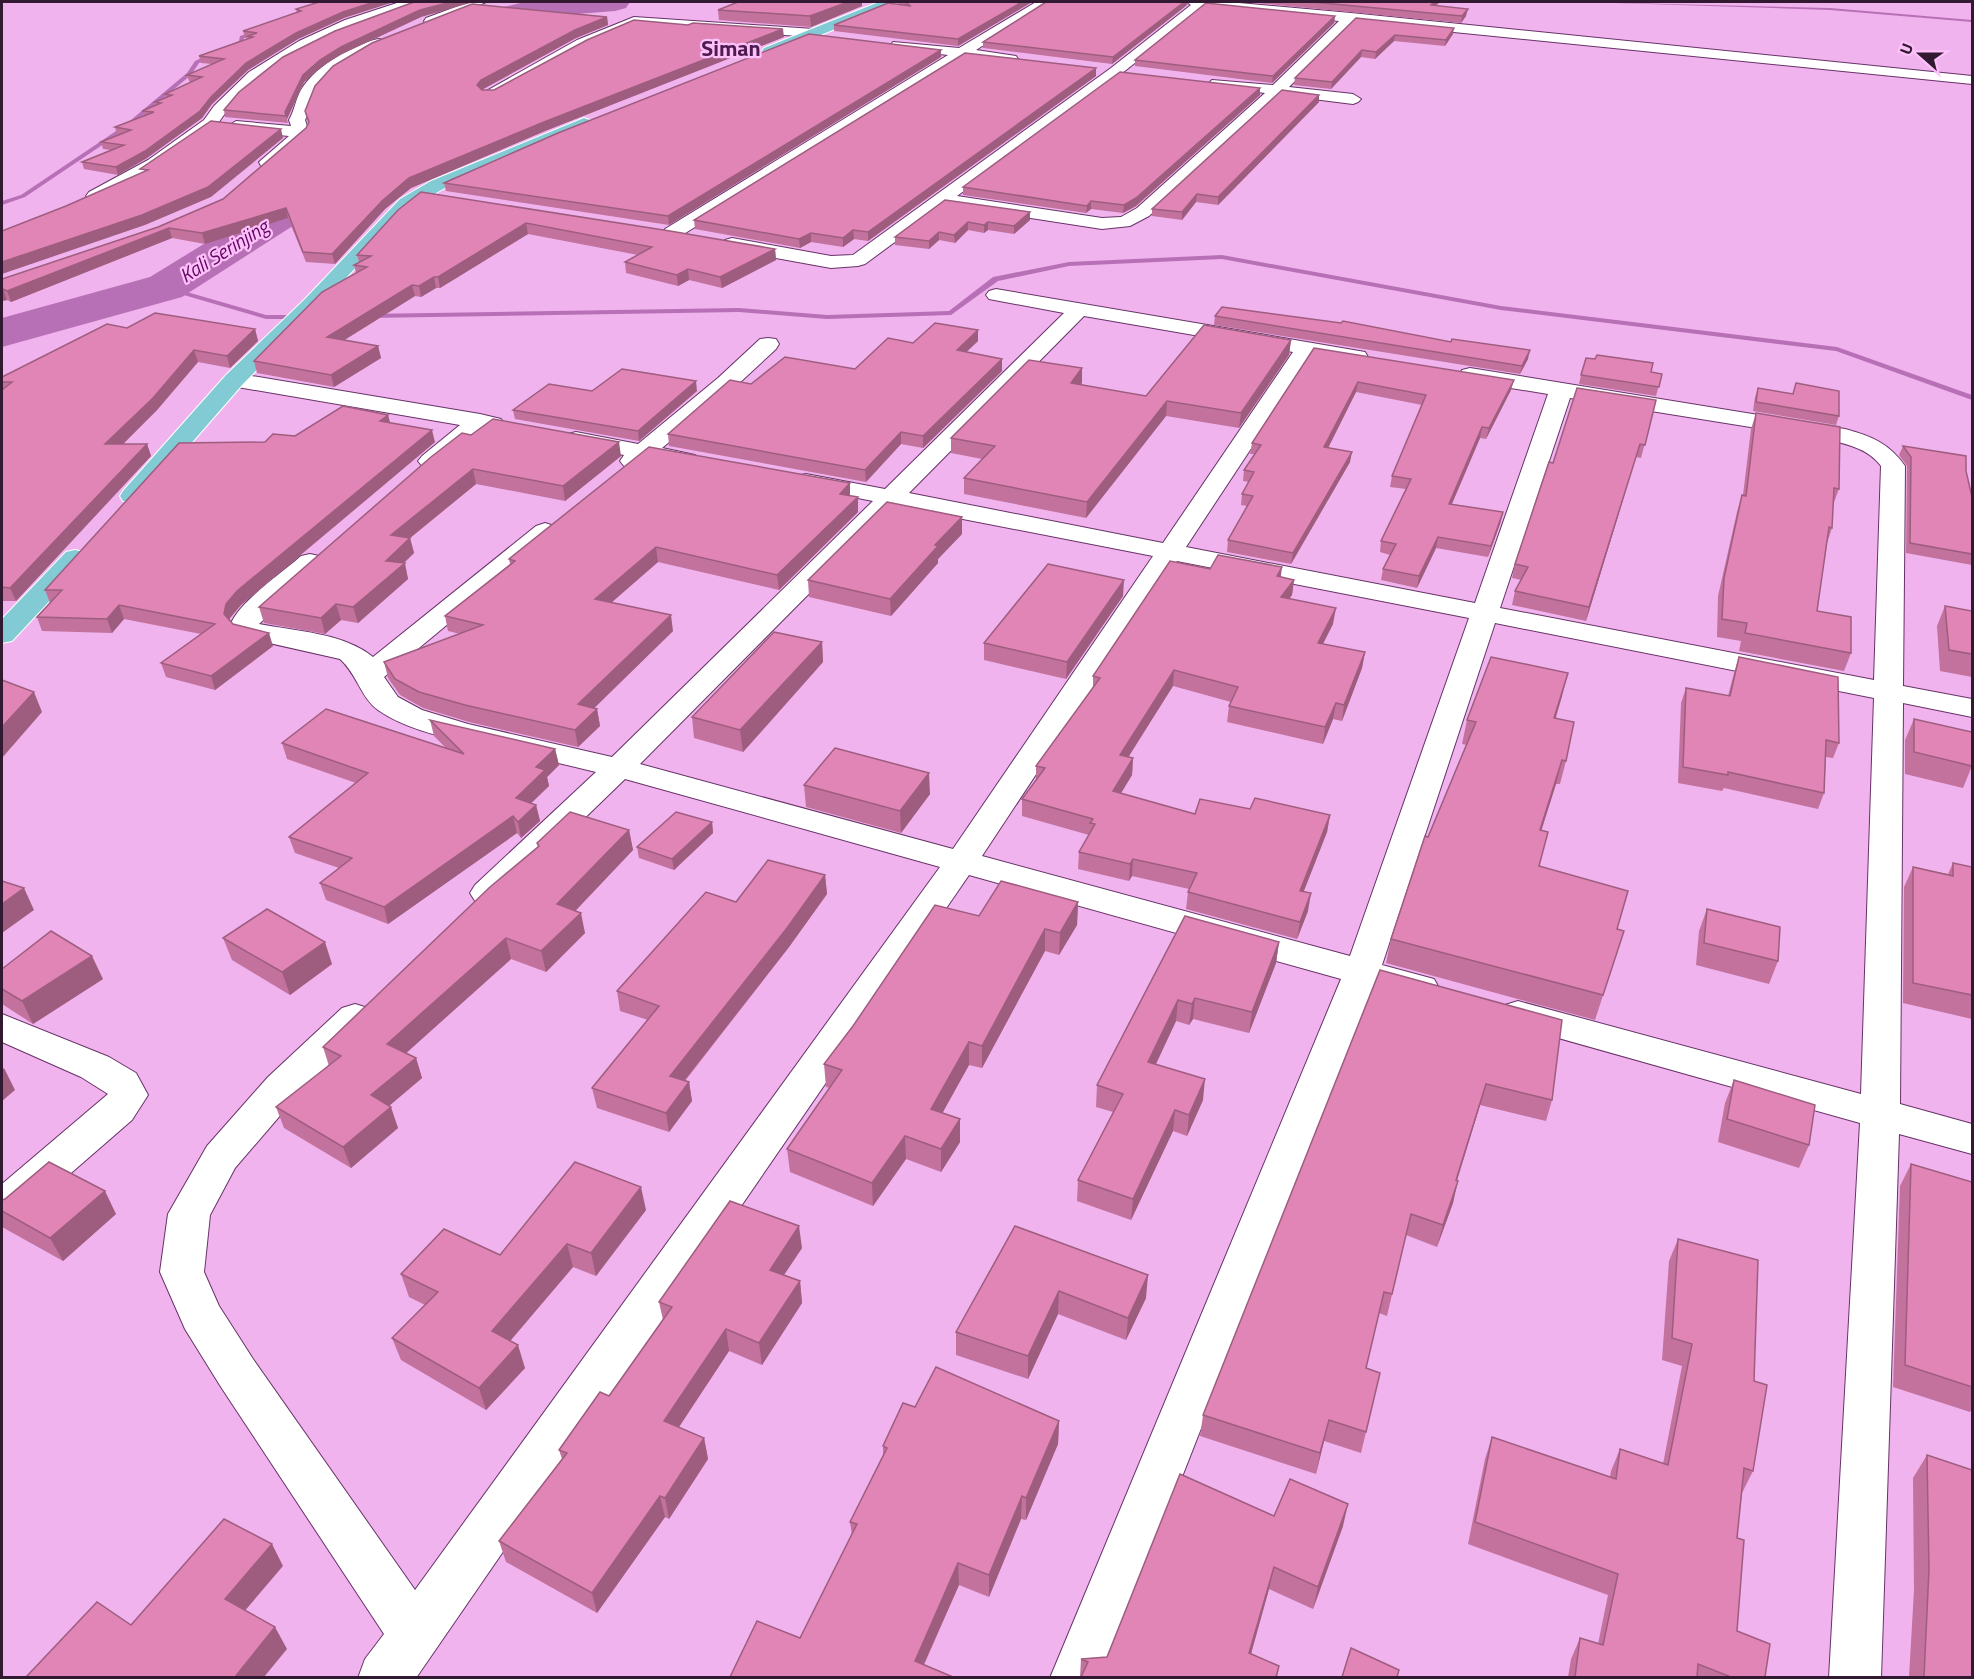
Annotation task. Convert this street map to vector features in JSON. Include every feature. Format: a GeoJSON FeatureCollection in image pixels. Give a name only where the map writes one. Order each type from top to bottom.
{"type":"FeatureCollection","features":[{"type":"Feature","properties":{"kind":"main road"},"geometry":{"type":"LineString","coordinates":[[756,56],[889,2]]}},
{"type":"Feature","properties":{"kind":"main road"},"geometry":{"type":"LineString","coordinates":[[117,513],[234,380],[312,303],[393,215],[418,194],[595,119]]}},
{"type":"Feature","properties":{"kind":"main road"},"geometry":{"type":"LineString","coordinates":[[2,635],[93,538]]}},
{"type":"Feature","properties":{"kind":"street"},"geometry":{"type":"LineString","coordinates":[[83,202],[154,165],[210,123],[220,109],[254,75],[304,44],[350,22],[411,2]]}},
{"type":"Feature","properties":{"kind":"street"},"geometry":{"type":"LineString","coordinates":[[419,26],[479,2]]}},
{"type":"Feature","properties":{"kind":"street"},"geometry":{"type":"LineString","coordinates":[[672,233],[1044,2]]}},
{"type":"Feature","properties":{"kind":"street"},"geometry":{"type":"LineString","coordinates":[[717,241],[831,262],[850,262],[871,252],[1116,71],[1198,2],[1972,80]]}},
{"type":"Feature","properties":{"kind":"street"},"geometry":{"type":"LineString","coordinates":[[944,199],[1087,222],[1109,224],[1127,222],[1143,212],[1276,91],[1351,17]]}},
{"type":"Feature","properties":{"kind":"street"},"geometry":{"type":"LineString","coordinates":[[489,94],[582,43],[634,21],[676,22],[812,34],[833,38]]}},
{"type":"Feature","properties":{"kind":"street"},"geometry":{"type":"LineString","coordinates":[[301,132],[297,120],[313,84],[335,64],[387,40]]}},
{"type":"Feature","properties":{"kind":"street"},"geometry":{"type":"LineString","coordinates":[[880,43],[1027,61]]}},
{"type":"Feature","properties":{"kind":"street"},"geometry":{"type":"LineString","coordinates":[[1094,68],[1139,74]]}},
{"type":"Feature","properties":{"kind":"street"},"geometry":{"type":"LineString","coordinates":[[1207,82],[1353,99]]}},
{"type":"Feature","properties":{"kind":"street"},"geometry":{"type":"LineString","coordinates":[[210,123],[301,132]]}},
{"type":"Feature","properties":{"kind":"street"},"geometry":{"type":"LineString","coordinates":[[257,170],[301,132]]}},
{"type":"Feature","properties":{"kind":"street"},"geometry":{"type":"LineString","coordinates":[[418,194],[452,200]]}},
{"type":"Feature","properties":{"kind":"street"},"geometry":{"type":"LineString","coordinates":[[649,229],[694,237]]}},
{"type":"Feature","properties":{"kind":"street"},"geometry":{"type":"LineString","coordinates":[[996,295],[1376,360]]}},
{"type":"Feature","properties":{"kind":"street"},"geometry":{"type":"LineString","coordinates":[[464,915],[619,768],[1079,310]]}},
{"type":"Feature","properties":{"kind":"street"},"geometry":{"type":"LineString","coordinates":[[609,479],[726,383],[768,344]]}},
{"type":"Feature","properties":{"kind":"street"},"geometry":{"type":"LineString","coordinates":[[384,1677],[962,861],[1306,349]]}},
{"type":"Feature","properties":{"kind":"street"},"geometry":{"type":"LineString","coordinates":[[1445,372],[1825,432],[1873,445],[1887,455],[1893,466],[1880,1113],[1855,1677]]}},
{"type":"Feature","properties":{"kind":"street"},"geometry":{"type":"LineString","coordinates":[[234,380],[515,428]]}},
{"type":"Feature","properties":{"kind":"street"},"geometry":{"type":"LineString","coordinates":[[1076,1677],[1362,972],[1561,390]]}},
{"type":"Feature","properties":{"kind":"street"},"geometry":{"type":"LineString","coordinates":[[406,480],[480,421]]}},
{"type":"Feature","properties":{"kind":"street"},"geometry":{"type":"LineString","coordinates":[[550,434],[714,464]]}},
{"type":"Feature","properties":{"kind":"street"},"geometry":{"type":"LineString","coordinates":[[785,477],[1486,611],[1972,708]]}},
{"type":"Feature","properties":{"kind":"street"},"geometry":{"type":"LineString","coordinates":[[370,674],[566,514]]}},
{"type":"Feature","properties":{"kind":"street"},"geometry":{"type":"LineString","coordinates":[[337,539],[253,612],[244,626],[248,630],[319,644],[350,653],[364,664],[375,688],[387,704],[411,716],[460,731],[619,768],[1454,997]]}},
{"type":"Feature","properties":{"kind":"street"},"geometry":{"type":"LineString","coordinates":[[377,997],[282,1087],[221,1157],[189,1214],[182,1272],[201,1316],[237,1373],[414,1633]]}},
{"type":"Feature","properties":{"kind":"street"},"geometry":{"type":"LineString","coordinates":[[1489,1006],[1972,1139]]}},
{"type":"Feature","properties":{"kind":"street"},"geometry":{"type":"LineString","coordinates":[[2,1027],[95,1067],[122,1083],[128,1095],[118,1110],[2,1208]]}},
{"type":"Feature","properties":{"kind":"building"},"geometry":{"type":"Polygon","coordinates":[[[319,2],[374,2],[343,12],[296,33],[246,63],[200,111],[145,151],[116,167],[82,162],[124,145],[101,142],[131,130],[115,127],[154,112],[142,111],[161,103],[155,102],[172,95],[165,94],[202,77],[187,75],[224,59],[199,56],[253,37],[248,36],[257,33],[243,31],[301,11],[296,9],[319,2]]]}},
{"type":"Feature","properties":{"kind":"building"},"geometry":{"type":"Polygon","coordinates":[[[414,2],[451,2],[420,10],[341,47],[320,60],[303,75],[285,112],[286,116],[224,110],[239,92],[283,57],[335,31],[414,2]]]}},
{"type":"Feature","properties":{"kind":"building"},"geometry":{"type":"Polygon","coordinates":[[[738,2],[848,2],[810,16],[718,10],[738,2]]]}},
{"type":"Feature","properties":{"kind":"building"},"geometry":{"type":"Polygon","coordinates":[[[905,2],[1022,2],[958,39],[834,25],[888,3],[911,6],[905,2]]]}},
{"type":"Feature","properties":{"kind":"building"},"geometry":{"type":"Polygon","coordinates":[[[1046,2],[1184,2],[1113,57],[983,42],[1046,2]]]}},
{"type":"Feature","properties":{"kind":"building"},"geometry":{"type":"Polygon","coordinates":[[[1312,2],[1434,2],[1431,5],[1468,9],[1462,16],[1312,2]]]}},
{"type":"Feature","properties":{"kind":"building"},"geometry":{"type":"Polygon","coordinates":[[[1206,3],[1335,16],[1273,76],[1135,60],[1206,3]]]}},
{"type":"Feature","properties":{"kind":"building"},"geometry":{"type":"Polygon","coordinates":[[[472,4],[607,17],[575,30],[481,80],[477,85],[482,90],[494,90],[587,40],[634,20],[783,29],[544,122],[409,178],[383,200],[332,254],[303,252],[286,208],[202,233],[169,228],[7,291],[2,289],[2,279],[158,227],[223,199],[306,128],[309,122],[305,111],[315,86],[333,66],[372,43],[472,4]]]}},
{"type":"Feature","properties":{"kind":"building"},"geometry":{"type":"Polygon","coordinates":[[[1356,18],[1454,28],[1446,40],[1395,35],[1376,52],[1362,50],[1332,82],[1295,78],[1356,18]]]}},
{"type":"Feature","properties":{"kind":"building"},"geometry":{"type":"Polygon","coordinates":[[[809,34],[941,50],[668,216],[444,183],[558,133],[809,34]]]}},
{"type":"Feature","properties":{"kind":"building"},"geometry":{"type":"Polygon","coordinates":[[[965,53],[1096,68],[868,232],[853,230],[843,238],[811,233],[799,239],[694,220],[965,53]]]}},
{"type":"Feature","properties":{"kind":"building"},"geometry":{"type":"Polygon","coordinates":[[[1120,72],[1260,88],[1136,198],[1124,205],[1091,201],[1087,206],[963,187],[1120,72]]]}},
{"type":"Feature","properties":{"kind":"building"},"geometry":{"type":"Polygon","coordinates":[[[1282,90],[1319,95],[1218,197],[1197,194],[1182,212],[1152,209],[1282,90]]]}},
{"type":"Feature","properties":{"kind":"building"},"geometry":{"type":"Polygon","coordinates":[[[211,121],[281,129],[208,187],[142,215],[2,262],[2,231],[148,170],[140,169],[211,121]]]}},
{"type":"Feature","properties":{"kind":"building"},"geometry":{"type":"Polygon","coordinates":[[[421,192],[775,249],[720,277],[688,269],[677,275],[625,262],[652,247],[526,223],[438,277],[419,286],[412,285],[327,337],[378,346],[331,375],[254,361],[322,292],[367,267],[354,265],[371,256],[357,255],[398,210],[421,192]]]}},
{"type":"Feature","properties":{"kind":"building"},"geometry":{"type":"Polygon","coordinates":[[[945,200],[1030,212],[1014,226],[968,222],[954,235],[939,232],[929,241],[895,237],[945,200]]]}},
{"type":"Feature","properties":{"kind":"building"},"geometry":{"type":"Polygon","coordinates":[[[1222,307],[1341,323],[1343,321],[1451,342],[1452,339],[1530,350],[1522,366],[1215,316],[1222,307]]]}},
{"type":"Feature","properties":{"kind":"building"},"geometry":{"type":"Polygon","coordinates":[[[155,313],[255,329],[227,356],[194,350],[153,398],[105,444],[147,444],[10,588],[2,587],[2,390],[12,382],[2,382],[2,377],[107,324],[127,328],[155,313]]]}},
{"type":"Feature","properties":{"kind":"building"},"geometry":{"type":"Polygon","coordinates":[[[935,323],[978,330],[957,350],[1002,359],[923,436],[901,432],[865,470],[668,434],[730,380],[751,384],[785,357],[855,369],[888,338],[913,343],[935,323]]]}},
{"type":"Feature","properties":{"kind":"building"},"geometry":{"type":"Polygon","coordinates":[[[1204,325],[1291,340],[1241,413],[1167,401],[1087,502],[964,478],[995,446],[951,438],[1029,360],[1082,368],[1071,383],[1146,396],[1204,325]]]}},
{"type":"Feature","properties":{"kind":"building"},"geometry":{"type":"Polygon","coordinates":[[[1314,348],[1514,380],[1489,428],[1482,427],[1449,504],[1503,512],[1491,546],[1438,537],[1419,576],[1383,569],[1396,544],[1381,541],[1411,479],[1392,476],[1426,395],[1358,382],[1324,447],[1352,452],[1293,553],[1228,540],[1253,496],[1242,494],[1254,472],[1244,470],[1261,445],[1252,443],[1314,348]]]}},
{"type":"Feature","properties":{"kind":"building"},"geometry":{"type":"Polygon","coordinates":[[[1597,355],[1653,363],[1651,372],[1662,374],[1659,387],[1581,375],[1586,358],[1595,359],[1597,355]]]}},
{"type":"Feature","properties":{"kind":"building"},"geometry":{"type":"Polygon","coordinates":[[[622,369],[696,381],[638,431],[513,410],[549,384],[592,391],[622,369]]]}},
{"type":"Feature","properties":{"kind":"building"},"geometry":{"type":"Polygon","coordinates":[[[1796,383],[1839,391],[1839,416],[1756,402],[1758,388],[1793,394],[1796,383]]]}},
{"type":"Feature","properties":{"kind":"building"},"geometry":{"type":"Polygon","coordinates":[[[1577,388],[1656,400],[1645,445],[1640,444],[1589,607],[1515,591],[1528,567],[1515,564],[1549,462],[1553,463],[1577,388]]]}},
{"type":"Feature","properties":{"kind":"building"},"geometry":{"type":"Polygon","coordinates":[[[343,406],[388,415],[380,421],[432,430],[237,591],[226,604],[224,614],[233,624],[269,633],[211,676],[161,663],[215,624],[119,605],[107,619],[37,617],[62,590],[45,590],[179,443],[265,442],[273,434],[295,436],[343,406]]]}},
{"type":"Feature","properties":{"kind":"building"},"geometry":{"type":"Polygon","coordinates":[[[1756,413],[1840,427],[1839,489],[1834,488],[1832,528],[1829,527],[1817,611],[1851,617],[1851,653],[1745,633],[1747,623],[1722,619],[1724,578],[1742,495],[1746,496],[1756,413]]]}},
{"type":"Feature","properties":{"kind":"building"},"geometry":{"type":"Polygon","coordinates":[[[493,419],[619,442],[563,486],[473,469],[391,535],[410,538],[386,561],[405,563],[353,607],[336,604],[321,618],[259,607],[431,457],[462,433],[471,435],[493,419]]]}},
{"type":"Feature","properties":{"kind":"building"},"geometry":{"type":"Polygon","coordinates":[[[1903,446],[1966,456],[1966,471],[1972,497],[1972,554],[1910,543],[1911,457],[1903,446]]]}},
{"type":"Feature","properties":{"kind":"building"},"geometry":{"type":"Polygon","coordinates":[[[649,447],[850,483],[840,494],[858,497],[777,575],[656,547],[595,599],[671,615],[578,704],[597,709],[575,730],[419,692],[395,679],[384,662],[483,625],[445,616],[515,561],[509,559],[649,447]]]}},
{"type":"Feature","properties":{"kind":"building"},"geometry":{"type":"Polygon","coordinates":[[[887,502],[962,517],[935,545],[938,546],[890,599],[808,580],[887,502]]]}},
{"type":"Feature","properties":{"kind":"building"},"geometry":{"type":"Polygon","coordinates":[[[1218,555],[1282,567],[1277,576],[1294,580],[1281,597],[1336,608],[1318,643],[1365,652],[1344,705],[1336,703],[1325,727],[1229,706],[1238,687],[1174,670],[1120,755],[1133,758],[1113,791],[1195,814],[1200,799],[1250,809],[1255,798],[1330,815],[1300,891],[1311,893],[1300,922],[1188,892],[1197,873],[1133,859],[1130,864],[1079,852],[1095,824],[1090,823],[1093,819],[1022,799],[1045,768],[1036,766],[1100,678],[1093,676],[1170,561],[1210,569],[1218,555]]]}},
{"type":"Feature","properties":{"kind":"building"},"geometry":{"type":"Polygon","coordinates":[[[1048,564],[1124,580],[1067,662],[984,643],[1048,564]]]}},
{"type":"Feature","properties":{"kind":"building"},"geometry":{"type":"Polygon","coordinates":[[[1945,606],[1972,611],[1972,654],[1949,650],[1945,606]]]}},
{"type":"Feature","properties":{"kind":"building"},"geometry":{"type":"Polygon","coordinates":[[[774,632],[822,642],[740,730],[692,717],[774,632]]]}},
{"type":"Feature","properties":{"kind":"building"},"geometry":{"type":"Polygon","coordinates":[[[1491,657],[1568,673],[1554,718],[1574,722],[1566,761],[1562,760],[1540,830],[1548,832],[1539,866],[1628,891],[1617,929],[1624,931],[1603,995],[1391,939],[1425,836],[1428,837],[1476,722],[1467,720],[1491,657]]]}},
{"type":"Feature","properties":{"kind":"building"},"geometry":{"type":"Polygon","coordinates":[[[1739,657],[1838,677],[1839,743],[1826,740],[1824,793],[1728,772],[1728,775],[1683,767],[1686,688],[1730,696],[1739,657]]]}},
{"type":"Feature","properties":{"kind":"building"},"geometry":{"type":"Polygon","coordinates":[[[2,680],[34,692],[2,727],[2,680]]]}},
{"type":"Feature","properties":{"kind":"building"},"geometry":{"type":"Polygon","coordinates":[[[326,709],[464,754],[430,720],[555,749],[536,767],[545,770],[516,798],[536,805],[518,822],[513,816],[384,907],[320,883],[352,858],[289,837],[368,773],[282,743],[326,709]]]}},
{"type":"Feature","properties":{"kind":"building"},"geometry":{"type":"Polygon","coordinates":[[[1914,719],[1972,732],[1972,766],[1914,752],[1914,719]]]}},
{"type":"Feature","properties":{"kind":"building"},"geometry":{"type":"Polygon","coordinates":[[[835,748],[929,773],[900,811],[804,785],[835,748]]]}},
{"type":"Feature","properties":{"kind":"building"},"geometry":{"type":"Polygon","coordinates":[[[570,812],[629,830],[557,904],[581,913],[541,951],[506,938],[387,1044],[416,1058],[371,1095],[391,1107],[343,1147],[276,1107],[341,1056],[323,1047],[490,887],[539,846],[537,843],[570,812]]]}},
{"type":"Feature","properties":{"kind":"building"},"geometry":{"type":"Polygon","coordinates":[[[676,812],[712,822],[672,859],[637,847],[676,812]]]}},
{"type":"Feature","properties":{"kind":"building"},"geometry":{"type":"Polygon","coordinates":[[[768,860],[825,875],[787,928],[670,1076],[689,1082],[666,1113],[592,1088],[659,1006],[617,991],[706,892],[736,902],[768,860]]]}},
{"type":"Feature","properties":{"kind":"building"},"geometry":{"type":"Polygon","coordinates":[[[1953,863],[1972,867],[1972,995],[1913,983],[1913,867],[1953,876],[1953,863]]]}},
{"type":"Feature","properties":{"kind":"building"},"geometry":{"type":"Polygon","coordinates":[[[2,881],[24,888],[2,904],[2,881]]]}},
{"type":"Feature","properties":{"kind":"building"},"geometry":{"type":"Polygon","coordinates":[[[1001,881],[1078,902],[1060,933],[1045,929],[982,1046],[969,1042],[931,1109],[960,1119],[941,1149],[905,1136],[872,1183],[787,1149],[842,1070],[824,1064],[853,1026],[935,905],[979,916],[1001,881]]]}},
{"type":"Feature","properties":{"kind":"building"},"geometry":{"type":"Polygon","coordinates":[[[267,909],[325,942],[282,972],[223,938],[267,909]]]}},
{"type":"Feature","properties":{"kind":"building"},"geometry":{"type":"Polygon","coordinates":[[[1707,909],[1780,927],[1778,961],[1704,943],[1707,909]]]}},
{"type":"Feature","properties":{"kind":"building"},"geometry":{"type":"Polygon","coordinates":[[[1185,916],[1279,942],[1252,1012],[1195,998],[1192,1004],[1178,1000],[1148,1062],[1205,1079],[1189,1115],[1175,1110],[1133,1199],[1078,1180],[1123,1094],[1097,1085],[1185,916]]]}},
{"type":"Feature","properties":{"kind":"building"},"geometry":{"type":"Polygon","coordinates":[[[51,931],[92,956],[22,1001],[2,989],[2,969],[51,931]]]}},
{"type":"Feature","properties":{"kind":"building"},"geometry":{"type":"Polygon","coordinates":[[[1380,970],[1562,1020],[1552,1100],[1486,1084],[1443,1225],[1411,1214],[1392,1294],[1384,1292],[1366,1368],[1380,1373],[1366,1432],[1329,1420],[1320,1453],[1203,1415],[1380,970]]]}},
{"type":"Feature","properties":{"kind":"building"},"geometry":{"type":"Polygon","coordinates":[[[1734,1080],[1815,1105],[1809,1145],[1727,1119],[1734,1080]]]}},
{"type":"Feature","properties":{"kind":"building"},"geometry":{"type":"Polygon","coordinates":[[[49,1162],[105,1191],[50,1238],[2,1211],[2,1200],[49,1162]]]}},
{"type":"Feature","properties":{"kind":"building"},"geometry":{"type":"Polygon","coordinates":[[[575,1162],[641,1187],[591,1253],[567,1244],[492,1331],[518,1345],[479,1388],[392,1338],[438,1292],[401,1274],[444,1229],[500,1255],[575,1162]]]}},
{"type":"Feature","properties":{"kind":"building"},"geometry":{"type":"Polygon","coordinates":[[[1911,1164],[1972,1182],[1972,1387],[1905,1365],[1911,1164]]]}},
{"type":"Feature","properties":{"kind":"building"},"geometry":{"type":"Polygon","coordinates":[[[730,1201],[799,1226],[770,1270],[800,1281],[759,1343],[726,1329],[664,1421],[704,1438],[665,1498],[660,1496],[592,1593],[499,1541],[567,1453],[559,1450],[600,1392],[609,1396],[672,1307],[659,1302],[730,1201]]]}},
{"type":"Feature","properties":{"kind":"building"},"geometry":{"type":"Polygon","coordinates":[[[1015,1226],[1148,1275],[1128,1318],[1059,1291],[1028,1356],[956,1332],[1015,1226]]]}},
{"type":"Feature","properties":{"kind":"building"},"geometry":{"type":"Polygon","coordinates":[[[1678,1239],[1758,1260],[1754,1381],[1767,1385],[1753,1471],[1744,1468],[1737,1538],[1744,1540],[1737,1631],[1770,1644],[1765,1677],[1731,1677],[1698,1664],[1697,1677],[1575,1677],[1580,1638],[1603,1645],[1618,1574],[1475,1522],[1492,1437],[1616,1479],[1620,1449],[1668,1465],[1692,1344],[1672,1338],[1678,1239]]]}},
{"type":"Feature","properties":{"kind":"building"},"geometry":{"type":"Polygon","coordinates":[[[936,1367],[1059,1421],[1026,1498],[1022,1496],[989,1575],[958,1563],[915,1661],[953,1677],[730,1677],[757,1621],[800,1638],[857,1524],[850,1522],[887,1448],[883,1446],[903,1403],[915,1407],[936,1367]]]}},
{"type":"Feature","properties":{"kind":"building"},"geometry":{"type":"Polygon","coordinates":[[[1927,1455],[1972,1470],[1972,1677],[1924,1677],[1929,1569],[1927,1455]]]}},
{"type":"Feature","properties":{"kind":"building"},"geometry":{"type":"Polygon","coordinates":[[[1180,1474],[1274,1516],[1290,1479],[1348,1504],[1318,1587],[1274,1567],[1249,1653],[1279,1666],[1276,1677],[1081,1677],[1088,1662],[1081,1659],[1107,1657],[1180,1474]]]}},
{"type":"Feature","properties":{"kind":"building"},"geometry":{"type":"Polygon","coordinates":[[[224,1519],[272,1544],[225,1599],[275,1627],[235,1677],[26,1677],[97,1602],[131,1625],[224,1519]]]}},
{"type":"Feature","properties":{"kind":"building"},"geometry":{"type":"Polygon","coordinates":[[[1351,1648],[1399,1670],[1397,1677],[1342,1677],[1351,1648]]]}},
{"type":"Feature","properties":{"kind":"waterway","name":"Kali Serinjing"},"geometry":{"type":"LineString","coordinates":[[529,2],[536,8]]}},
{"type":"Feature","properties":{"kind":"waterway","name":"Kali Serinjing"},"geometry":{"type":"LineString","coordinates":[[436,51],[511,15],[536,8],[615,2]]}},
{"type":"Feature","properties":{"kind":"waterway"},"geometry":{"type":"LineString","coordinates":[[1588,2],[1830,9],[1972,21]]}},
{"type":"Feature","properties":{"kind":"waterway"},"geometry":{"type":"LineString","coordinates":[[2,203],[23,196],[127,126],[189,74],[197,62],[241,42],[242,37],[258,32]]}},
{"type":"Feature","properties":{"kind":"waterway","name":"Kali Serinjing"},"geometry":{"type":"LineString","coordinates":[[2,333],[166,287],[284,213],[349,164]]}},
{"type":"Feature","properties":{"kind":"waterway"},"geometry":{"type":"LineString","coordinates":[[368,316],[739,310],[827,317],[951,313],[996,279],[1069,264],[1222,257],[1501,308],[1837,349],[1972,398]]}},
{"type":"Feature","properties":{"kind":"waterway"},"geometry":{"type":"LineString","coordinates":[[166,287],[266,317],[302,317]]}},
{"type":"Feature","properties":{"kind":"district","name":"Siman"},"geometry":{"type":"Point","coordinates":[731,48]}}]}
